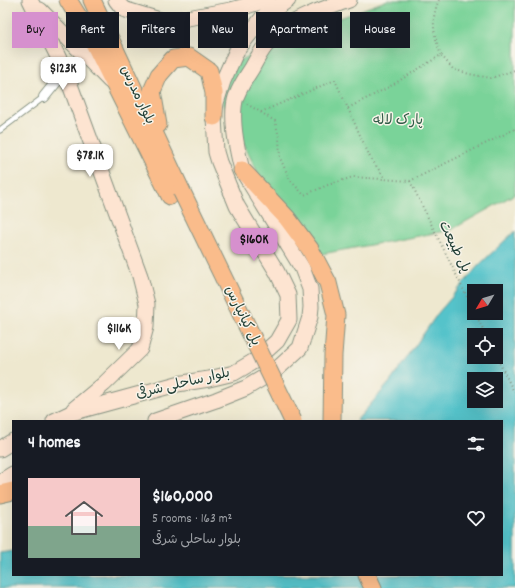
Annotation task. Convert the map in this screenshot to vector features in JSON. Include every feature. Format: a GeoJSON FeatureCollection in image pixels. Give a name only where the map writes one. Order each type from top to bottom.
{"type":"FeatureCollection","features":[{"type":"Feature","properties":{"kind":"highway","name":"بلوار مدرس"},"geometry":{"type":"LineString","coordinates":[[68,0],[92,39],[116,86],[176,193]]}},
{"type":"Feature","properties":{"kind":"highway","name":"بلوار مدرس"},"geometry":{"type":"LineString","coordinates":[[92,0],[163,151],[176,193]]}},
{"type":"Feature","properties":{"kind":"highway"},"geometry":{"type":"LineString","coordinates":[[163,151],[152,91],[159,75],[173,59],[189,58],[209,71],[214,92],[214,118]]}},
{"type":"Feature","properties":{"kind":"highway"},"geometry":{"type":"LineString","coordinates":[[242,170],[287,218],[310,249],[328,283],[336,315],[333,355],[332,420]]}},
{"type":"Feature","properties":{"kind":"highway"},"geometry":{"type":"LineString","coordinates":[[176,193],[280,420]]}},
{"type":"Feature","properties":{"kind":"highway","name":"پل کیانپارس"},"geometry":{"type":"LineString","coordinates":[[176,193],[292,420]]}},
{"type":"Feature","properties":{"kind":"highway"},"geometry":{"type":"LineString","coordinates":[[0,494],[12,492]]}},
{"type":"Feature","properties":{"kind":"highway"},"geometry":{"type":"LineString","coordinates":[[354,576],[360,588]]}},
{"type":"Feature","properties":{"kind":"highway"},"geometry":{"type":"LineString","coordinates":[[367,576],[373,588]]}},
{"type":"Feature","properties":{"kind":"main road"},"geometry":{"type":"LineString","coordinates":[[30,0],[116,86]]}},
{"type":"Feature","properties":{"kind":"main road"},"geometry":{"type":"LineString","coordinates":[[30,0],[65,71],[140,276],[147,304],[146,327],[140,349],[71,413]]}},
{"type":"Feature","properties":{"kind":"main road"},"geometry":{"type":"LineString","coordinates":[[116,0],[123,8],[166,22],[231,10],[268,0]]}},
{"type":"Feature","properties":{"kind":"main road","name":"بلوار ساحلی شرقی"},"geometry":{"type":"LineString","coordinates":[[56,420],[71,413],[177,384],[210,379],[234,373],[256,360],[277,340],[289,320],[288,295],[277,272],[237,206],[219,162],[216,152],[214,118],[216,103],[236,50],[264,17],[288,0]]}},
{"type":"Feature","properties":{"kind":"main road","name":"بلوار ساحلی شرقی"},"geometry":{"type":"LineString","coordinates":[[158,420],[246,388],[276,370],[300,348],[310,317],[310,290],[302,268],[242,170],[234,132],[234,108],[236,97],[266,44],[286,28],[315,12],[349,0]]}},
{"type":"Feature","properties":{"kind":"main road"},"geometry":{"type":"LineString","coordinates":[[0,449],[12,442]]}},
{"type":"Feature","properties":{"kind":"main road"},"geometry":{"type":"LineString","coordinates":[[0,482],[12,475]]}},
{"type":"Feature","properties":{"kind":"street"},"geometry":{"type":"LineString","coordinates":[[44,97],[65,71]]}},
{"type":"Feature","properties":{"kind":"lane"},"geometry":{"type":"LineString","coordinates":[[0,130],[44,97]]}},
{"type":"Feature","properties":{"kind":"path"},"geometry":{"type":"LineString","coordinates":[[439,0],[436,6],[433,23],[436,40],[441,55],[453,69],[491,78],[515,70]]}},
{"type":"Feature","properties":{"kind":"path"},"geometry":{"type":"LineString","coordinates":[[348,108],[389,87],[441,55]]}},
{"type":"Feature","properties":{"kind":"path"},"geometry":{"type":"LineString","coordinates":[[386,180],[370,157],[335,80],[261,112],[274,121],[279,137],[280,158],[290,180],[304,194],[353,177],[386,180],[410,181],[515,129]]}},
{"type":"Feature","properties":{"kind":"path","name":"پل طبیعت"},"geometry":{"type":"LineString","coordinates":[[410,181],[467,296]]}},
{"type":"Feature","properties":{"kind":"path"},"geometry":{"type":"LineString","coordinates":[[500,364],[515,394]]}},
{"type":"Feature","properties":{"kind":"green space","name":"پارک لاله"},"geometry":{"type":"Polygon","coordinates":[[[388,0],[515,0],[515,194],[451,230],[300,258],[210,76],[264,48],[342,48],[342,17],[350,14],[350,48],[410,48],[410,12],[356,12],[388,0]]]}},
{"type":"Feature","properties":{"kind":"water"},"geometry":{"type":"Polygon","coordinates":[[[515,231],[515,588],[0,588],[0,553],[12,551],[12,576],[503,576],[503,420],[357,420],[390,382],[438,313],[478,266],[515,231]]]}}]}
